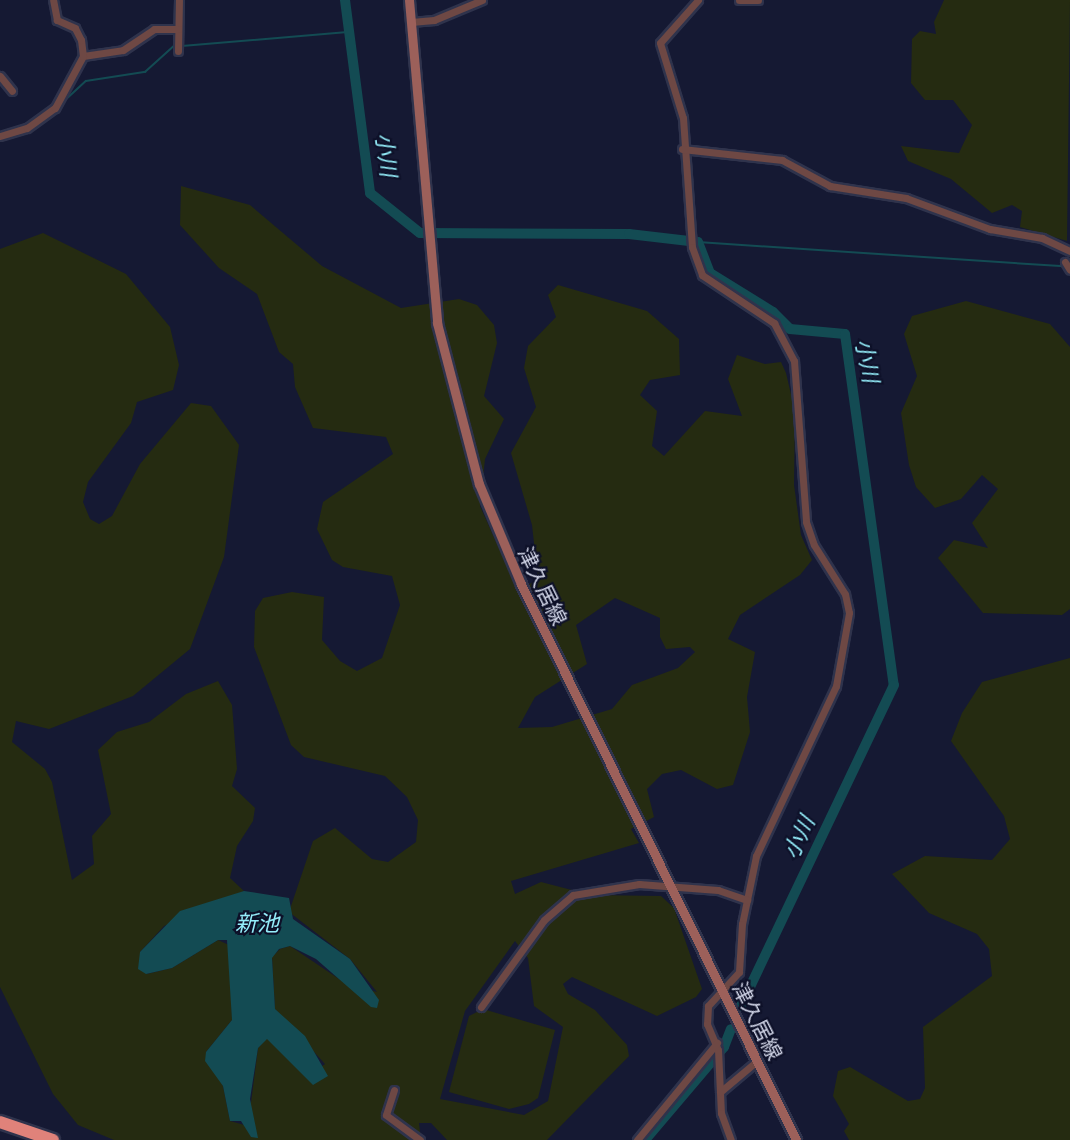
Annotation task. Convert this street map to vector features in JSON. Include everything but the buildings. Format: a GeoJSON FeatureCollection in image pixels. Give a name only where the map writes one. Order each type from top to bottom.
{"type":"FeatureCollection","features":[{"type":"Feature","properties":{"kind":"highway"},"geometry":{"type":"LineString","coordinates":[[0,1122],[48,1138]]}},
{"type":"Feature","properties":{"kind":"main road","name":"津久居線"},"geometry":{"type":"LineString","coordinates":[[409,0],[429,242],[443,354],[478,484],[505,551],[796,1140]]}},
{"type":"Feature","properties":{"kind":"street"},"geometry":{"type":"LineString","coordinates":[[0,136],[37,121],[64,98],[83,56],[81,40],[75,28],[57,20],[52,0]]}},
{"type":"Feature","properties":{"kind":"street"},"geometry":{"type":"LineString","coordinates":[[178,51],[180,0]]}},
{"type":"Feature","properties":{"kind":"street"},"geometry":{"type":"LineString","coordinates":[[411,22],[434,20],[482,0]]}},
{"type":"Feature","properties":{"kind":"street"},"geometry":{"type":"LineString","coordinates":[[698,0],[660,43],[682,118],[682,149],[692,247],[702,275],[774,323],[794,362],[806,522],[814,545],[846,594],[849,613],[836,686],[768,827],[747,900],[740,972],[720,990],[706,1013],[718,1050],[720,1092],[731,1140]]}},
{"type":"Feature","properties":{"kind":"street"},"geometry":{"type":"LineString","coordinates":[[739,0],[758,0]]}},
{"type":"Feature","properties":{"kind":"street"},"geometry":{"type":"LineString","coordinates":[[83,56],[123,50],[154,29],[178,29]]}},
{"type":"Feature","properties":{"kind":"street"},"geometry":{"type":"LineString","coordinates":[[0,76],[12,91]]}},
{"type":"Feature","properties":{"kind":"street"},"geometry":{"type":"LineString","coordinates":[[37,121],[42,128]]}},
{"type":"Feature","properties":{"kind":"street"},"geometry":{"type":"LineString","coordinates":[[682,149],[782,160],[830,186],[906,198],[990,229],[1047,239],[1070,251]]}},
{"type":"Feature","properties":{"kind":"street"},"geometry":{"type":"LineString","coordinates":[[1065,262],[1070,270]]}},
{"type":"Feature","properties":{"kind":"street"},"geometry":{"type":"LineString","coordinates":[[481,1007],[544,920],[573,895],[612,885],[718,890],[747,900]]}},
{"type":"Feature","properties":{"kind":"street"},"geometry":{"type":"LineString","coordinates":[[637,1140],[718,1050]]}},
{"type":"Feature","properties":{"kind":"street"},"geometry":{"type":"LineString","coordinates":[[720,1092],[757,1061]]}},
{"type":"Feature","properties":{"kind":"street"},"geometry":{"type":"LineString","coordinates":[[394,1090],[386,1114],[420,1140]]}},
{"type":"Feature","properties":{"kind":"shaded area"},"geometry":{"type":"Polygon","coordinates":[[[944,0],[1070,0],[1067,241],[1020,227],[1022,211],[1012,205],[992,213],[951,179],[908,161],[901,146],[959,153],[972,125],[953,100],[925,100],[911,83],[912,39],[920,31],[936,34],[934,22],[944,0]]]}},
{"type":"Feature","properties":{"kind":"shaded area"},"geometry":{"type":"Polygon","coordinates":[[[181,186],[250,205],[322,266],[401,308],[459,299],[477,305],[494,325],[497,343],[484,396],[504,419],[485,459],[480,506],[518,591],[538,579],[532,525],[511,453],[536,407],[524,368],[528,346],[556,317],[548,295],[558,285],[647,311],[679,339],[680,375],[650,380],[640,395],[657,411],[652,446],[664,456],[705,411],[742,416],[728,379],[737,355],[765,364],[781,362],[786,373],[795,411],[794,485],[801,535],[812,560],[800,575],[740,615],[728,639],[755,652],[747,697],[750,732],[733,785],[717,789],[681,770],[662,774],[647,789],[654,817],[631,829],[639,843],[511,881],[515,894],[541,882],[591,895],[661,896],[674,908],[702,989],[696,997],[657,1016],[572,977],[563,984],[568,994],[595,1010],[627,1045],[629,1056],[547,1140],[447,1140],[431,1123],[419,1123],[421,1140],[114,1140],[78,1125],[53,1094],[0,987],[0,249],[43,233],[126,274],[170,327],[179,365],[173,390],[137,402],[131,423],[88,482],[83,502],[90,519],[99,524],[112,516],[140,464],[191,403],[211,406],[239,445],[224,557],[190,649],[133,696],[49,729],[16,721],[12,742],[45,769],[52,782],[72,880],[94,864],[92,836],[111,814],[98,750],[117,732],[149,722],[186,694],[218,681],[232,705],[237,769],[232,786],[255,808],[253,821],[237,846],[230,878],[244,891],[164,926],[140,952],[147,974],[172,968],[218,940],[231,946],[232,1020],[206,1052],[223,1086],[230,1121],[248,1126],[258,1048],[267,1038],[306,1077],[325,1064],[275,1009],[272,957],[280,949],[290,946],[345,983],[377,992],[350,959],[289,912],[313,841],[335,828],[372,859],[388,862],[416,842],[418,820],[407,797],[385,776],[304,757],[291,745],[254,647],[255,611],[263,598],[292,592],[324,597],[322,640],[340,661],[357,671],[382,658],[400,605],[392,576],[343,567],[332,560],[317,529],[323,502],[393,454],[386,437],[313,428],[295,387],[293,364],[279,352],[257,294],[219,268],[180,225],[181,186]],[[615,598],[576,625],[587,664],[535,697],[518,728],[552,727],[612,709],[632,685],[678,668],[695,652],[690,647],[666,649],[660,637],[660,618],[615,598]],[[515,941],[465,1011],[440,1099],[524,1115],[548,1101],[563,1027],[534,1006],[528,958],[515,941]]]}},
{"type":"Feature","properties":{"kind":"shaded area"},"geometry":{"type":"Polygon","coordinates":[[[966,301],[1050,324],[1070,347],[1070,609],[1062,615],[983,613],[938,558],[954,540],[988,548],[972,523],[998,489],[982,475],[961,499],[935,508],[916,487],[909,465],[901,413],[917,376],[904,334],[912,316],[966,301]]]}},
{"type":"Feature","properties":{"kind":"shaded area"},"geometry":{"type":"Polygon","coordinates":[[[1070,658],[1070,1140],[849,1140],[844,1131],[849,1124],[833,1096],[838,1071],[850,1067],[908,1101],[920,1099],[925,1088],[923,1027],[992,976],[989,949],[977,934],[929,913],[892,874],[925,856],[992,860],[1010,839],[1004,816],[951,741],[962,713],[982,682],[1070,658]]]}},
{"type":"Feature","properties":{"kind":"shaded area"},"geometry":{"type":"Polygon","coordinates":[[[483,1009],[555,1030],[538,1098],[529,1104],[509,1109],[449,1092],[469,1016],[483,1009]]]}},
{"type":"Feature","properties":{"kind":"water","name":"新池"},"geometry":{"type":"Polygon","coordinates":[[[244,891],[289,898],[293,919],[350,959],[379,1000],[377,1008],[371,1007],[316,959],[290,946],[279,949],[272,958],[275,1009],[305,1036],[328,1076],[313,1085],[267,1039],[258,1048],[250,1099],[258,1138],[251,1137],[241,1121],[230,1121],[223,1086],[205,1061],[206,1052],[232,1020],[227,940],[218,940],[172,968],[146,974],[138,969],[140,952],[180,911],[244,891]]]}},
{"type":"Feature","properties":{"kind":"waterway","name":"小川"},"geometry":{"type":"LineString","coordinates":[[345,0],[370,193],[420,233],[629,234],[698,242],[710,273],[773,312],[790,329],[845,334],[894,685],[741,1006]]}},
{"type":"Feature","properties":{"kind":"waterway"},"geometry":{"type":"LineString","coordinates":[[182,46],[347,32]]}},
{"type":"Feature","properties":{"kind":"waterway"},"geometry":{"type":"LineString","coordinates":[[0,141],[35,128],[86,81],[145,72],[174,46]]}},
{"type":"Feature","properties":{"kind":"waterway"},"geometry":{"type":"LineString","coordinates":[[698,242],[1064,266]]}},
{"type":"Feature","properties":{"kind":"waterway","name":"小川"},"geometry":{"type":"LineString","coordinates":[[645,1140],[724,1047],[731,1029]]}}]}
